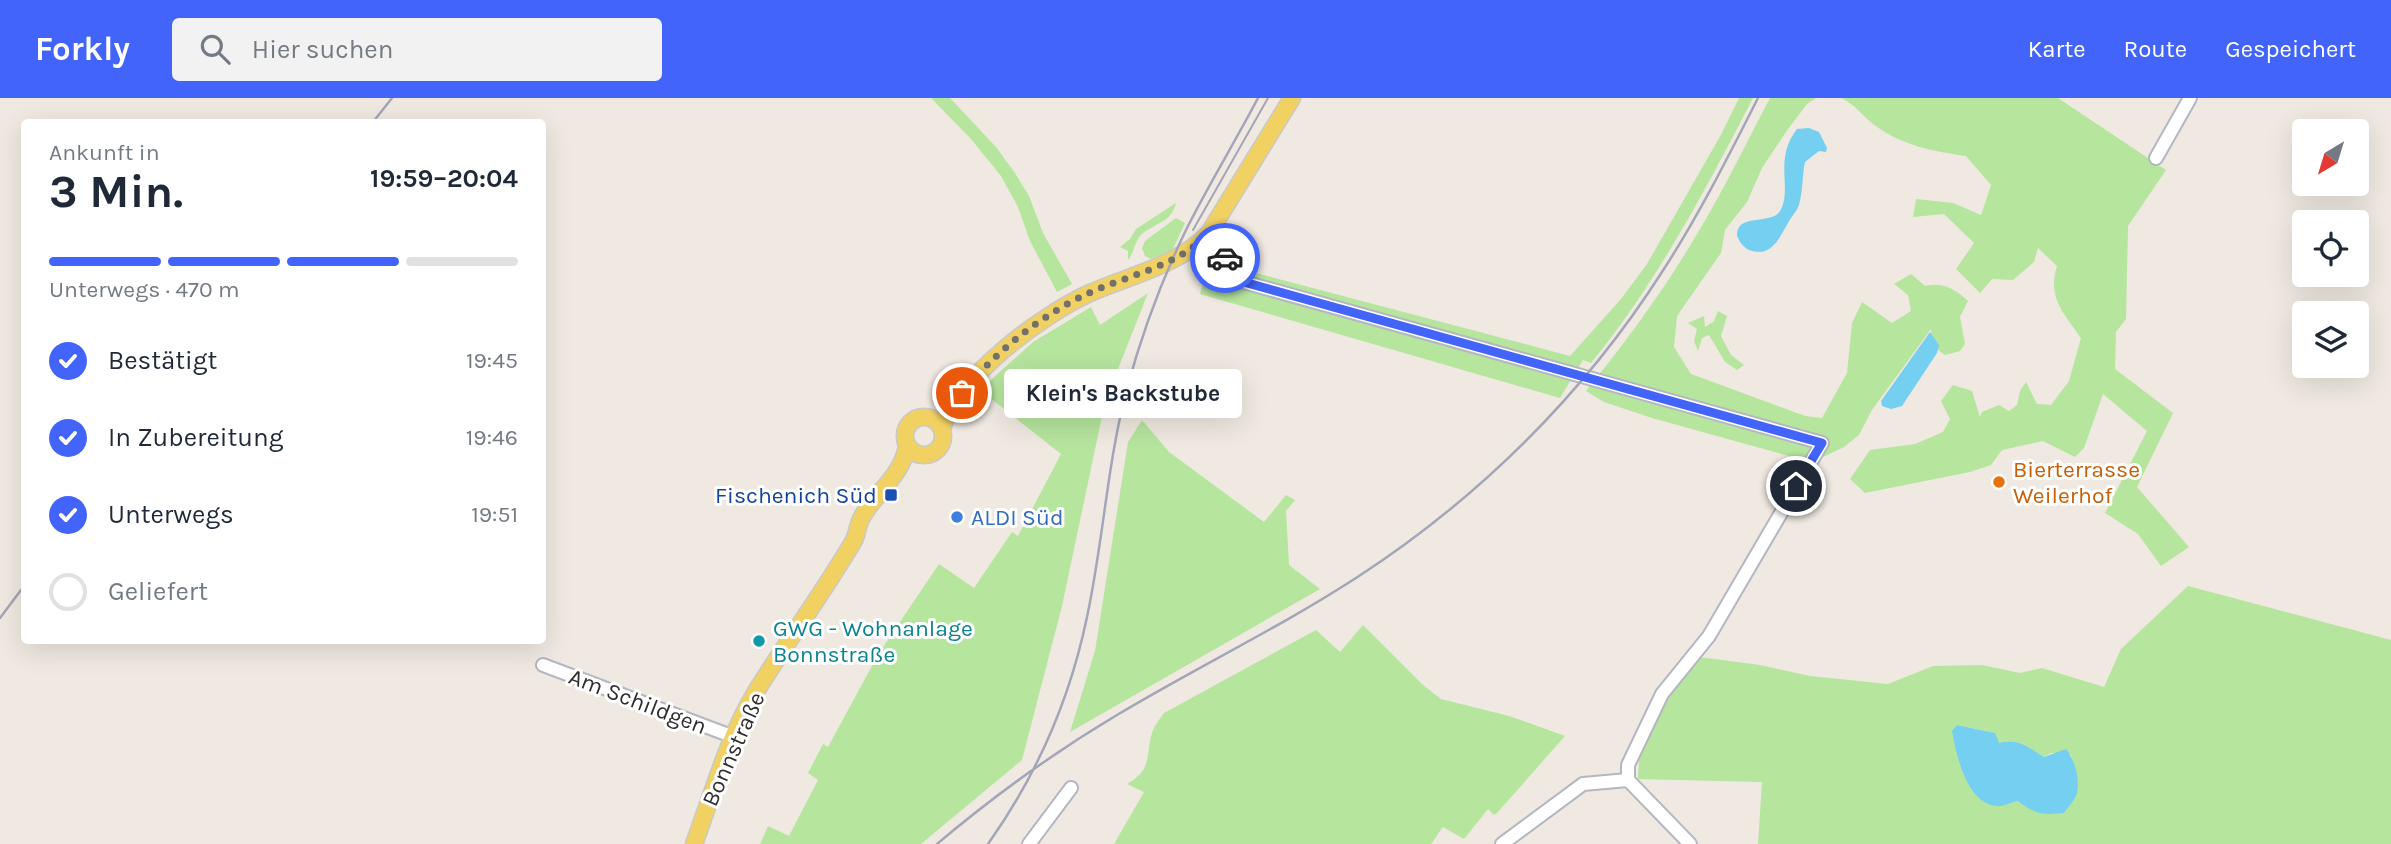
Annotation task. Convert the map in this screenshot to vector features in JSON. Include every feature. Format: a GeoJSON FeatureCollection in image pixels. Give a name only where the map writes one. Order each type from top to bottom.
{"type":"FeatureCollection","features":[{"type":"Feature","properties":{"kind":"main road"},"geometry":{"type":"LineString","coordinates":[[942,429],[953,404],[972,381],[1037,324],[1086,294],[1191,251],[1209,233],[1292,98]]}},
{"type":"Feature","properties":{"kind":"main road"},"geometry":{"type":"LineString","coordinates":[[927,417],[939,423],[944,435],[940,447],[925,456],[915,453],[907,446],[905,434],[910,423],[953,404]]}},
{"type":"Feature","properties":{"kind":"main road","name":"Bonnstraße"},"geometry":{"type":"LineString","coordinates":[[694,844],[734,737],[757,690],[856,538],[862,516],[891,481],[906,455],[907,446]]}},
{"type":"Feature","properties":{"kind":"main road","name":"Bonnstraße"},"geometry":{"type":"LineString","coordinates":[[891,481],[925,456]]}},
{"type":"Feature","properties":{"kind":"street"},"geometry":{"type":"LineString","coordinates":[[2156,158],[2190,98]]}},
{"type":"Feature","properties":{"kind":"street"},"geometry":{"type":"LineString","coordinates":[[1209,233],[1221,248],[1234,277],[1240,281],[1822,443],[1709,636],[1662,694],[1628,765],[1628,780],[1690,844]]}},
{"type":"Feature","properties":{"kind":"street","name":"Am Schildgen"},"geometry":{"type":"LineString","coordinates":[[542,665],[734,737]]}},
{"type":"Feature","properties":{"kind":"street"},"geometry":{"type":"LineString","coordinates":[[1502,844],[1583,784],[1628,780]]}},
{"type":"Feature","properties":{"kind":"street"},"geometry":{"type":"LineString","coordinates":[[1030,844],[1071,788]]}},
{"type":"Feature","properties":{"kind":"green space"},"geometry":{"type":"Polygon","coordinates":[[[931,98],[950,98],[996,147],[1029,196],[1043,233],[1072,284],[1057,292],[1030,241],[1018,207],[1001,176],[971,139],[931,98]]]}},
{"type":"Feature","properties":{"kind":"green space"},"geometry":{"type":"Polygon","coordinates":[[[1739,98],[1753,98],[1679,235],[1615,332],[1591,363],[1583,360],[1560,398],[1200,294],[1208,264],[1260,274],[1570,356],[1621,299],[1647,264],[1739,98]]]}},
{"type":"Feature","properties":{"kind":"green space"},"geometry":{"type":"Polygon","coordinates":[[[1770,98],[1816,98],[1807,104],[1762,168],[1747,202],[1725,230],[1721,253],[1677,316],[1674,347],[1691,374],[1805,416],[1822,418],[1847,373],[1852,323],[1862,302],[1892,323],[1911,311],[1908,295],[1894,284],[1911,274],[1925,286],[1948,288],[1968,301],[1960,317],[1965,344],[1960,351],[1945,355],[1931,345],[1931,329],[1872,410],[1859,435],[1844,447],[1821,458],[1803,460],[1652,418],[1604,402],[1586,391],[1643,317],[1682,259],[1714,205],[1770,98]]]}},
{"type":"Feature","properties":{"kind":"green space"},"geometry":{"type":"Polygon","coordinates":[[[1841,98],[2058,98],[2166,170],[2128,226],[2126,319],[2116,332],[2115,369],[2173,413],[2137,487],[2189,547],[2161,566],[2138,534],[2105,513],[2147,431],[2103,394],[2084,448],[2075,457],[2043,441],[2002,450],[1991,465],[1970,472],[1865,493],[1850,479],[1870,450],[1915,444],[1943,432],[1950,419],[1941,401],[1953,385],[1972,391],[1980,417],[1982,412],[1999,405],[2009,411],[2017,405],[2020,391],[2026,382],[2037,404],[2051,405],[2069,381],[2081,338],[2063,313],[2056,296],[2054,277],[2057,266],[2038,248],[2034,262],[2013,280],[1992,279],[1980,293],[1956,269],[1974,243],[1944,214],[1913,217],[1916,199],[1953,203],[1981,215],[1991,185],[1966,156],[1930,150],[1896,138],[1841,98]]]}},
{"type":"Feature","properties":{"kind":"green space"},"geometry":{"type":"Polygon","coordinates":[[[1176,203],[1167,218],[1139,237],[1128,260],[1128,251],[1120,247],[1130,239],[1136,229],[1176,203]]]}},
{"type":"Feature","properties":{"kind":"green space"},"geometry":{"type":"Polygon","coordinates":[[[1176,218],[1185,223],[1172,251],[1151,259],[1145,256],[1142,248],[1145,241],[1176,218]]]}},
{"type":"Feature","properties":{"kind":"green space"},"geometry":{"type":"Polygon","coordinates":[[[1148,293],[1105,402],[1062,606],[1022,760],[921,844],[760,844],[768,826],[789,836],[818,780],[808,773],[823,744],[828,747],[879,653],[939,564],[974,588],[1012,532],[1018,536],[1061,454],[980,390],[1033,342],[1091,307],[1100,325],[1148,293]]]}},
{"type":"Feature","properties":{"kind":"green space"},"geometry":{"type":"Polygon","coordinates":[[[1718,311],[1727,316],[1721,336],[1731,355],[1744,365],[1737,370],[1725,362],[1709,335],[1702,338],[1698,351],[1694,341],[1697,329],[1688,323],[1704,316],[1705,327],[1714,321],[1718,311]]]}},
{"type":"Feature","properties":{"kind":"green space"},"geometry":{"type":"Polygon","coordinates":[[[1142,420],[1169,452],[1264,522],[1286,495],[1295,500],[1286,511],[1289,565],[1320,589],[1070,732],[1095,651],[1128,442],[1142,420]]]}},
{"type":"Feature","properties":{"kind":"green space"},"geometry":{"type":"Polygon","coordinates":[[[2188,586],[2391,640],[2391,844],[1758,844],[1762,782],[1638,779],[1639,759],[1665,697],[1699,657],[1760,665],[1810,676],[1888,684],[1933,666],[1982,665],[2020,673],[2042,668],[2104,687],[2121,649],[2188,586]],[[1957,725],[1960,763],[1968,782],[1975,790],[1997,806],[2018,801],[2040,812],[2064,813],[2074,797],[2077,785],[2071,755],[2051,753],[2044,757],[2017,743],[1998,743],[1987,731],[1957,725]]]}},
{"type":"Feature","properties":{"kind":"green space"},"geometry":{"type":"Polygon","coordinates":[[[1363,625],[1423,685],[1441,699],[1509,716],[1565,736],[1497,813],[1494,815],[1488,809],[1464,839],[1443,827],[1431,844],[1114,844],[1144,792],[1127,784],[1144,768],[1153,730],[1164,713],[1316,630],[1340,652],[1363,625]]]}},
{"type":"Feature","properties":{"kind":"water"},"geometry":{"type":"Polygon","coordinates":[[[1809,128],[1819,132],[1827,148],[1826,152],[1819,151],[1805,162],[1799,205],[1778,240],[1764,251],[1749,250],[1738,238],[1739,228],[1749,221],[1770,218],[1780,211],[1785,193],[1786,152],[1797,129],[1809,128]]]}},
{"type":"Feature","properties":{"kind":"water"},"geometry":{"type":"Polygon","coordinates":[[[1930,332],[1939,345],[1937,353],[1902,406],[1891,409],[1882,406],[1881,401],[1930,332]]]}},
{"type":"Feature","properties":{"kind":"water"},"geometry":{"type":"Polygon","coordinates":[[[1957,725],[1995,733],[1999,743],[2017,743],[2044,757],[2066,749],[2077,776],[2078,788],[2074,800],[2064,813],[2050,814],[2030,809],[2018,801],[1999,806],[1986,803],[1977,797],[1964,776],[1952,731],[1957,725]]]}},
{"type":"Feature","properties":{"kind":"tram line"},"geometry":{"type":"LineString","coordinates":[[1193,230],[1268,98]]}},
{"type":"Feature","properties":{"kind":"railway"},"geometry":{"type":"LineString","coordinates":[[375,119],[392,98]]}},
{"type":"Feature","properties":{"kind":"railway"},"geometry":{"type":"LineString","coordinates":[[988,844],[1022,791],[1050,735],[1071,677],[1087,617],[1126,392],[1152,309],[1187,228],[1258,98]]}},
{"type":"Feature","properties":{"kind":"railway"},"geometry":{"type":"LineString","coordinates":[[937,844],[1024,776],[1093,729],[1359,576],[1404,545],[1487,477],[1564,401],[1632,317],[1688,230],[1758,98]]}},
{"type":"Feature","properties":{"kind":"railway"},"geometry":{"type":"LineString","coordinates":[[0,618],[21,590]]}},
{"type":"Feature","properties":{"kind":"way so far"},"geometry":{"type":"LineString","coordinates":[[962,393],[1028,330],[1086,294],[1191,251],[1209,233],[1225,258]]}},
{"type":"Feature","properties":{"kind":"place","name":"Klein's Backstube"},"geometry":{"type":"Point","coordinates":[962,393]}},
{"type":"Feature","properties":{"kind":"place","name":"Bierterrasse Weilerhof"},"geometry":{"type":"Point","coordinates":[1999,482]}},
{"type":"Feature","properties":{"kind":"place","name":"Fischenich Süd"},"geometry":{"type":"Point","coordinates":[891,495]}},
{"type":"Feature","properties":{"kind":"place","name":"ALDI Süd"},"geometry":{"type":"Point","coordinates":[957,517]}},
{"type":"Feature","properties":{"kind":"place","name":"GWG - Wohnanlage Bonnstraße"},"geometry":{"type":"Point","coordinates":[759,641]}},
{"type":"Feature","properties":{"kind":"route"},"geometry":{"type":"LineString","coordinates":[[1225,258],[1234,277],[1240,281],[1822,443],[1796,486]]}}]}
